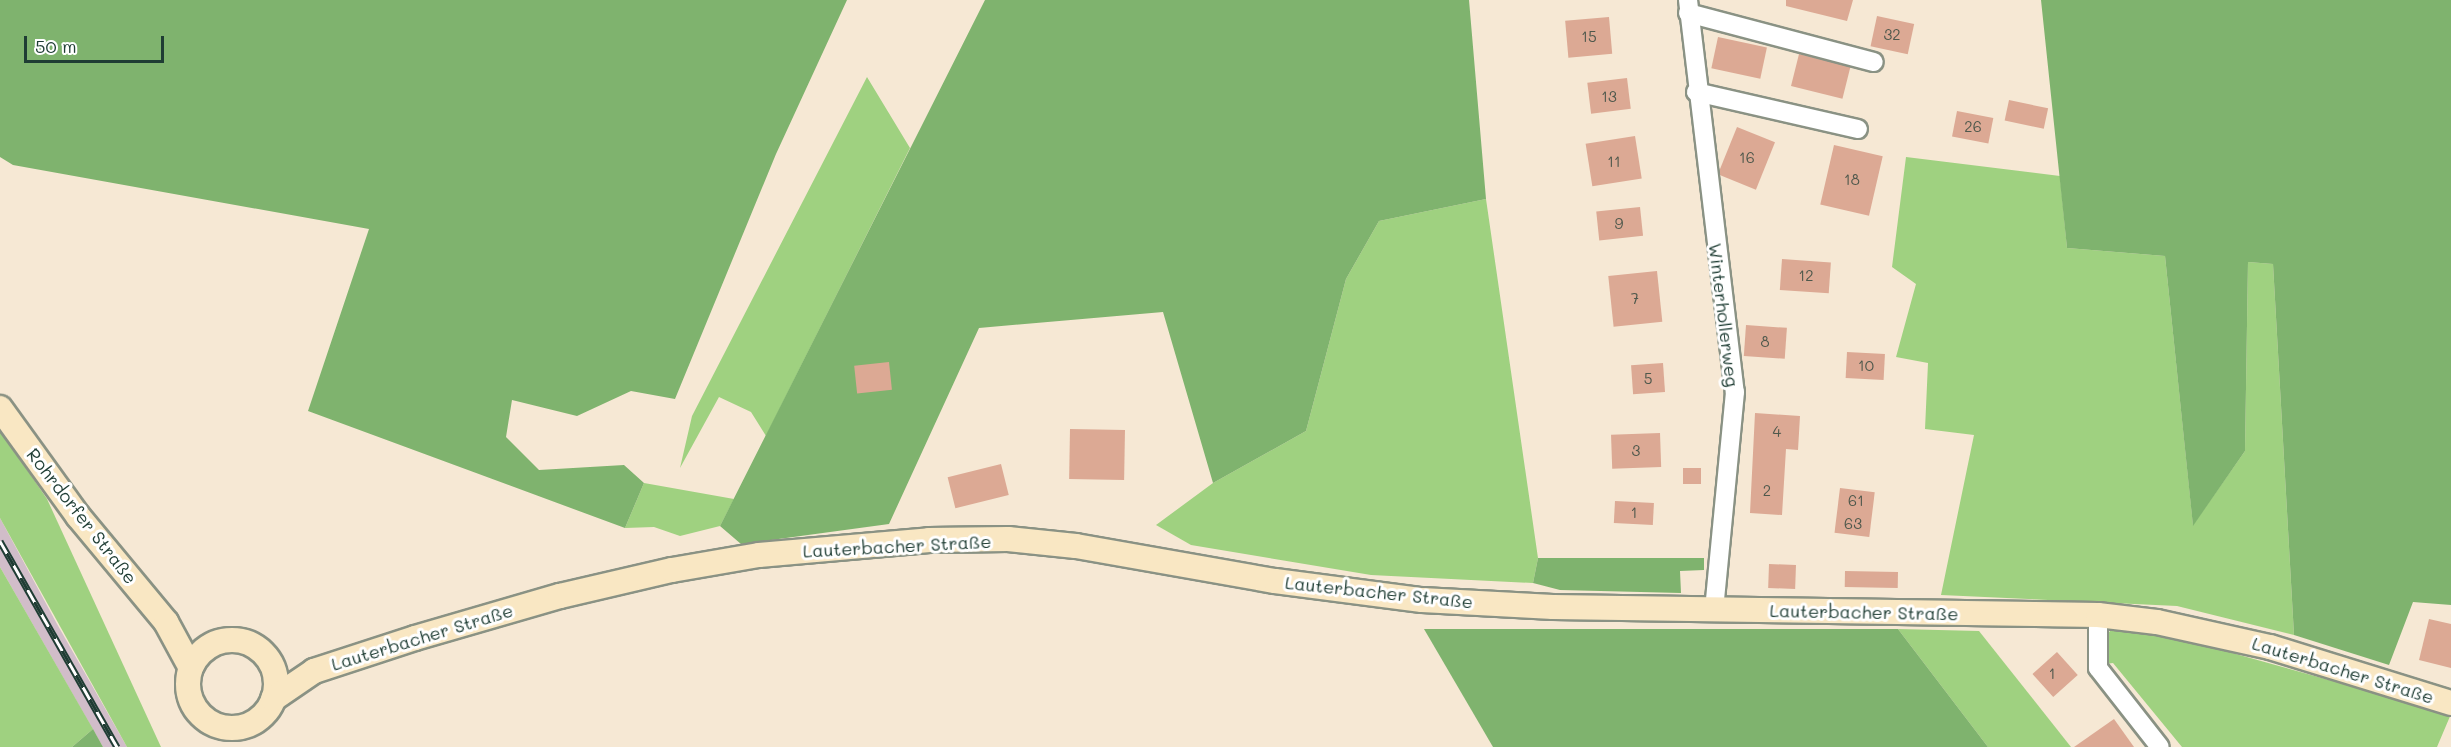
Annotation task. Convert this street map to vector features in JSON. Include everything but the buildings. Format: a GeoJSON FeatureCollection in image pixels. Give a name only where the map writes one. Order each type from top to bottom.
{"type":"FeatureCollection","features":[{"type":"Feature","properties":{"kind":"street","name":"Winterhollerweg"},"geometry":{"type":"LineString","coordinates":[[1714,610],[1735,392],[1696,92],[1688,7],[1874,62]]}},
{"type":"Feature","properties":{"kind":"street"},"geometry":{"type":"LineString","coordinates":[[1696,92],[1858,129]]}},
{"type":"Feature","properties":{"kind":"street","name":"Rohrdorfer Straße"},"geometry":{"type":"LineString","coordinates":[[0,408],[78,516],[166,622],[191,668]]}},
{"type":"Feature","properties":{"kind":"street","name":"Lauterbacher Straße"},"geometry":{"type":"LineString","coordinates":[[273,699],[314,671],[560,596],[672,570],[759,555],[930,540],[1008,539],[1076,546],[1252,578],[1422,600],[1714,610],[2098,615],[2157,622],[2270,647],[2451,703]]}},
{"type":"Feature","properties":{"kind":"street"},"geometry":{"type":"LineString","coordinates":[[2098,615],[2098,668],[2160,747]]}},
{"type":"Feature","properties":{"kind":"street","name":"Rohrdorfer Straße"},"geometry":{"type":"LineString","coordinates":[[166,622],[214,644]]}},
{"type":"Feature","properties":{"kind":"street"},"geometry":{"type":"LineString","coordinates":[[216,725],[239,727],[253,722],[273,699],[276,677],[266,656],[237,640],[214,644],[204,650],[191,668],[188,680],[192,702],[216,725],[229,747]]}},
{"type":"Feature","properties":{"kind":"street","name":"Lauterbacher Straße"},"geometry":{"type":"LineString","coordinates":[[266,656],[314,671]]}},
{"type":"Feature","properties":{"kind":"street"},"geometry":{"type":"LineString","coordinates":[[248,747],[253,722]]}},
{"type":"Feature","properties":{"kind":"shaded area"},"geometry":{"type":"Polygon","coordinates":[[[0,518],[127,747],[103,747],[0,567],[0,518]]]}},
{"type":"Feature","properties":{"kind":"green space"},"geometry":{"type":"Polygon","coordinates":[[[0,0],[847,0],[776,154],[675,399],[631,391],[577,416],[512,400],[506,437],[539,470],[624,465],[644,483],[625,528],[308,411],[369,229],[13,165],[0,157],[0,0]]]}},
{"type":"Feature","properties":{"kind":"green space"},"geometry":{"type":"Polygon","coordinates":[[[985,0],[1469,0],[1486,199],[1379,221],[1346,279],[1306,431],[1213,483],[1163,312],[979,328],[889,524],[741,544],[720,526],[985,0]]]}},
{"type":"Feature","properties":{"kind":"green space"},"geometry":{"type":"Polygon","coordinates":[[[2041,0],[2451,0],[2451,605],[2413,602],[2389,665],[2294,635],[2273,264],[2248,262],[2245,451],[2193,526],[2165,256],[2067,248],[2041,0]]]}},
{"type":"Feature","properties":{"kind":"green space"},"geometry":{"type":"Polygon","coordinates":[[[867,77],[910,148],[766,436],[751,412],[719,397],[680,468],[692,416],[867,77]]]}},
{"type":"Feature","properties":{"kind":"green space"},"geometry":{"type":"Polygon","coordinates":[[[1906,157],[2060,176],[2067,248],[2165,256],[2193,525],[2245,451],[2248,262],[2273,264],[2294,635],[2177,606],[1941,595],[1974,435],[1925,429],[1928,363],[1896,357],[1916,284],[1892,267],[1906,157]]]}},
{"type":"Feature","properties":{"kind":"green space"},"geometry":{"type":"Polygon","coordinates":[[[1486,199],[1538,558],[1533,583],[1371,575],[1191,545],[1156,525],[1213,483],[1306,431],[1346,279],[1379,221],[1486,199]]]}},
{"type":"Feature","properties":{"kind":"green space"},"geometry":{"type":"Polygon","coordinates":[[[0,430],[47,499],[161,747],[127,747],[0,518],[0,430]]]}},
{"type":"Feature","properties":{"kind":"green space"},"geometry":{"type":"Polygon","coordinates":[[[644,483],[734,499],[720,526],[680,536],[654,527],[625,528],[644,483]]]}},
{"type":"Feature","properties":{"kind":"green space"},"geometry":{"type":"Polygon","coordinates":[[[1538,558],[1704,558],[1704,570],[1680,571],[1681,593],[1560,590],[1533,583],[1538,558]]]}},
{"type":"Feature","properties":{"kind":"green space"},"geometry":{"type":"Polygon","coordinates":[[[0,567],[93,729],[72,747],[0,747],[0,567]]]}},
{"type":"Feature","properties":{"kind":"green space"},"geometry":{"type":"Polygon","coordinates":[[[2124,628],[2200,644],[2451,714],[2437,747],[2182,747],[2113,663],[2105,664],[2100,644],[2110,631],[2124,628]]]}},
{"type":"Feature","properties":{"kind":"green space"},"geometry":{"type":"Polygon","coordinates":[[[1424,629],[1898,629],[1988,747],[1493,747],[1424,629]]]}},
{"type":"Feature","properties":{"kind":"green space"},"geometry":{"type":"Polygon","coordinates":[[[1898,629],[1979,631],[2071,747],[1988,747],[1898,629]]]}},
{"type":"Feature","properties":{"kind":"green space"},"geometry":{"type":"Polygon","coordinates":[[[93,729],[103,747],[72,747],[93,729]]]}},
{"type":"Feature","properties":{"kind":"railway"},"geometry":{"type":"LineString","coordinates":[[0,541],[117,747]]}}]}
